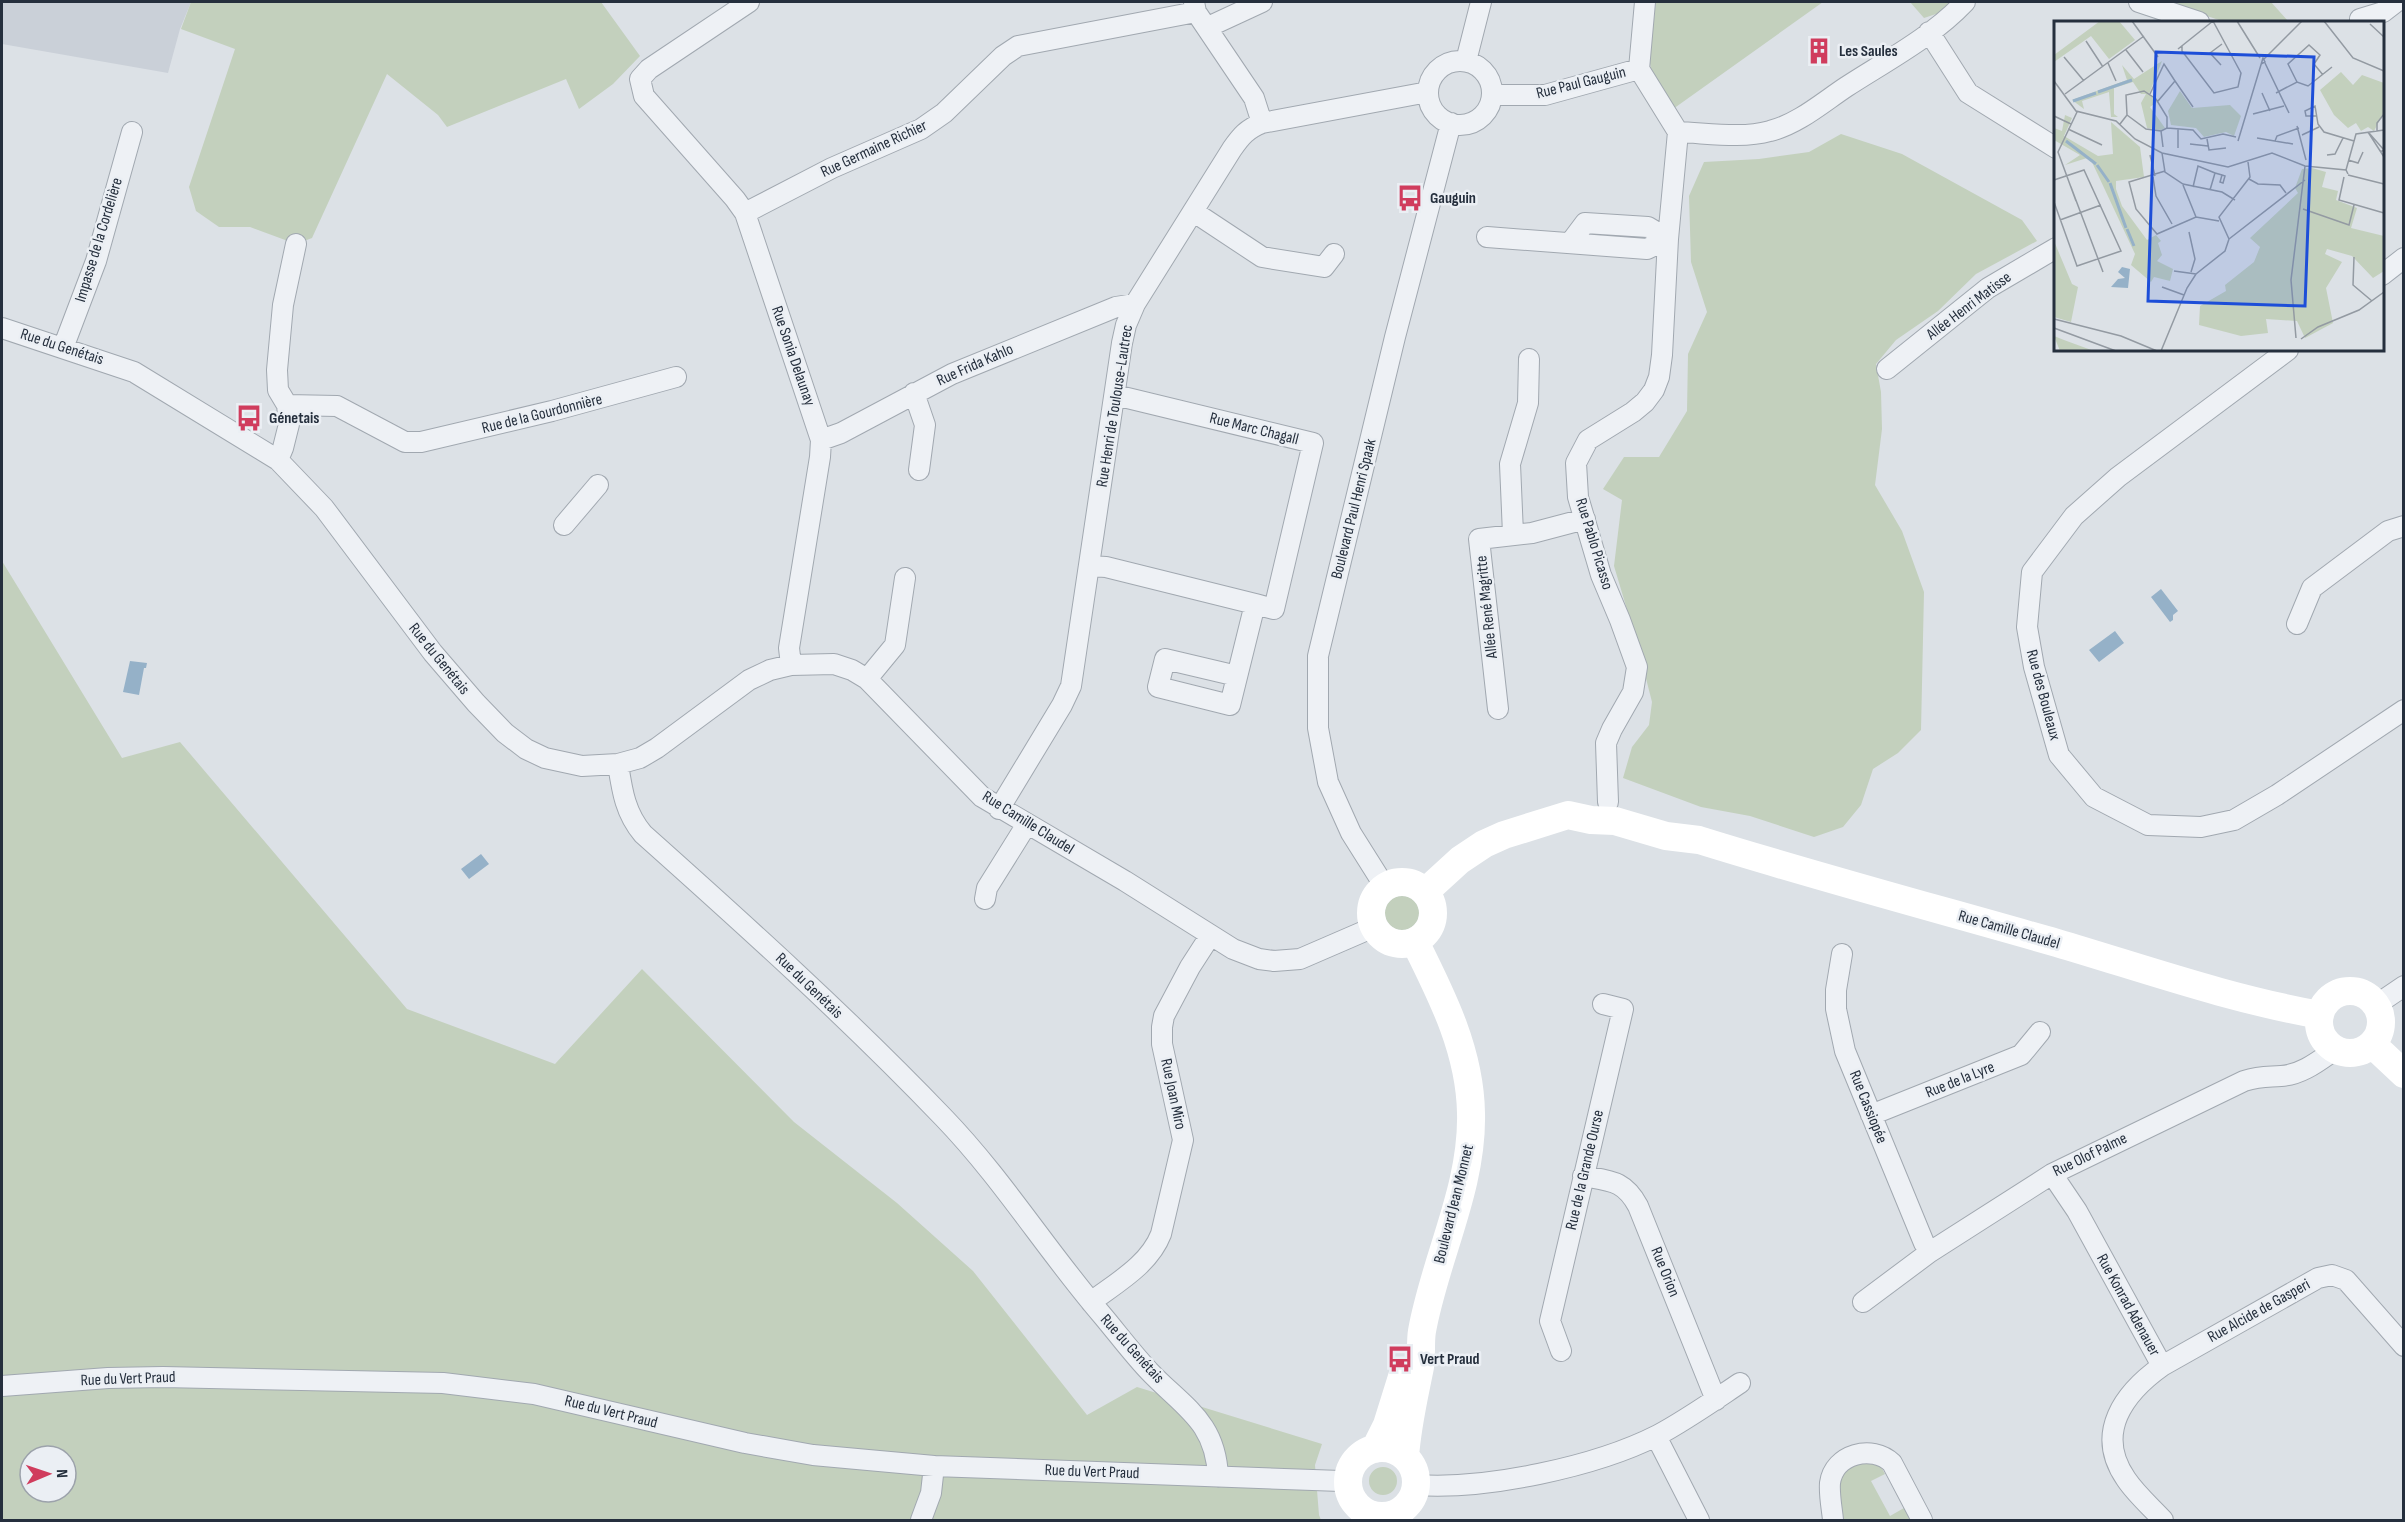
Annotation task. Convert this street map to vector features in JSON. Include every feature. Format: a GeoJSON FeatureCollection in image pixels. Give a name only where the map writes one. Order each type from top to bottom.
{"type":"FeatureCollection","features":[{"type":"Feature","properties":{"kind":"street","name":"Rue Sonia Delaunay"},"geometry":{"type":"LineString","coordinates":[[749,2],[649,69],[640,79],[644,96],[745,213],[820,440],[820,457],[789,648],[791,665]]}},
{"type":"Feature","properties":{"kind":"street","name":"Rue Germaine Richier"},"geometry":{"type":"LineString","coordinates":[[745,213],[832,168],[921,129],[944,113],[1003,56],[1018,46],[1262,2]]}},
{"type":"Feature","properties":{"kind":"street"},"geometry":{"type":"LineString","coordinates":[[1466,61],[1481,2]]}},
{"type":"Feature","properties":{"kind":"street","name":"Rue Paul Gauguin"},"geometry":{"type":"LineString","coordinates":[[1492,95],[1545,95],[1639,69],[1645,2]]}},
{"type":"Feature","properties":{"kind":"street"},"geometry":{"type":"LineString","coordinates":[[1639,69],[1678,132],[1752,134],[1782,128],[1929,33],[1952,16],[1965,2]]}},
{"type":"Feature","properties":{"kind":"street"},"geometry":{"type":"LineString","coordinates":[[2139,2],[2196,21]]}},
{"type":"Feature","properties":{"kind":"street"},"geometry":{"type":"LineString","coordinates":[[2360,19],[2383,12],[2396,2]]}},
{"type":"Feature","properties":{"kind":"street"},"geometry":{"type":"LineString","coordinates":[[1199,14],[1254,98],[1262,123]]}},
{"type":"Feature","properties":{"kind":"street"},"geometry":{"type":"LineString","coordinates":[[1929,33],[1968,93],[2054,147]]}},
{"type":"Feature","properties":{"kind":"street"},"geometry":{"type":"LineString","coordinates":[[1466,61],[1484,71],[1490,81],[1492,95],[1488,109],[1480,118],[1466,124],[1451,123],[1435,112],[1430,103],[1428,92],[1431,79],[1440,68],[1452,62],[1466,61]]}},
{"type":"Feature","properties":{"kind":"street","name":"Rue Henri de Toulouse-Lautrec"},"geometry":{"type":"LineString","coordinates":[[999,809],[1062,705],[1071,686],[1126,325],[1135,304],[1243,133],[1262,123],[1428,92]]}},
{"type":"Feature","properties":{"kind":"street","name":"Boulevard Paul Henri Spaak"},"geometry":{"type":"LineString","coordinates":[[1385,887],[1351,833],[1328,782],[1318,728],[1318,656],[1398,325],[1451,123]]}},
{"type":"Feature","properties":{"kind":"street","name":"Impasse de la Cordelière"},"geometry":{"type":"LineString","coordinates":[[63,348],[96,261],[132,132]]}},
{"type":"Feature","properties":{"kind":"street","name":"Rue Pablo Picasso"},"geometry":{"type":"LineString","coordinates":[[1608,802],[1606,743],[1633,692],[1637,667],[1601,575],[1578,497],[1576,462],[1588,440],[1633,412],[1654,390],[1659,377],[1678,132]]}},
{"type":"Feature","properties":{"kind":"street"},"geometry":{"type":"LineString","coordinates":[[1194,212],[1262,256],[1324,267],[1334,254]]}},
{"type":"Feature","properties":{"kind":"street"},"geometry":{"type":"LineString","coordinates":[[1487,237],[1570,243],[1585,223],[1648,227],[1668,239]]}},
{"type":"Feature","properties":{"kind":"street"},"geometry":{"type":"LineString","coordinates":[[278,460],[284,448],[289,424],[287,405],[278,390],[277,370],[283,305],[296,244]]}},
{"type":"Feature","properties":{"kind":"street","name":"Allée Henri Matisse"},"geometry":{"type":"LineString","coordinates":[[1887,369],[1988,288],[2054,249]]}},
{"type":"Feature","properties":{"kind":"street"},"geometry":{"type":"LineString","coordinates":[[2384,273],[2403,258]]}},
{"type":"Feature","properties":{"kind":"street","name":"Rue Frida Kahlo"},"geometry":{"type":"LineString","coordinates":[[820,440],[841,433],[952,374],[1071,324],[1116,307],[1135,304]]}},
{"type":"Feature","properties":{"kind":"street","name":"Rue du Genétais"},"geometry":{"type":"LineString","coordinates":[[2,328],[134,372],[278,460],[324,508],[433,653],[476,703],[506,733],[526,749],[561,763],[582,766],[618,764],[627,809],[633,822],[643,834],[766,944],[943,1117],[977,1155],[1091,1302],[1149,1371],[1201,1421],[1210,1438],[1218,1477]]}},
{"type":"Feature","properties":{"kind":"street","name":"Rue des Bouleaux"},"geometry":{"type":"LineString","coordinates":[[2287,351],[2118,477],[2074,516],[2032,572],[2026,627],[2034,667],[2059,755],[2094,797],[2148,825],[2201,826],[2234,820],[2243,815],[2277,795],[2403,710]]}},
{"type":"Feature","properties":{"kind":"street"},"geometry":{"type":"LineString","coordinates":[[1513,534],[1510,464],[1527,403],[1529,359]]}},
{"type":"Feature","properties":{"kind":"street","name":"Rue de la Gourdonnière"},"geometry":{"type":"LineString","coordinates":[[287,405],[337,406],[405,442],[421,442],[479,430],[676,377]]}},
{"type":"Feature","properties":{"kind":"street"},"geometry":{"type":"LineString","coordinates":[[914,393],[925,424],[920,470]]}},
{"type":"Feature","properties":{"kind":"street","name":"Rue Marc Chagall"},"geometry":{"type":"LineString","coordinates":[[1090,566],[1106,567],[1274,609],[1313,443],[1115,395]]}},
{"type":"Feature","properties":{"kind":"street"},"geometry":{"type":"LineString","coordinates":[[564,525],[598,485]]}},
{"type":"Feature","properties":{"kind":"street","name":"Allée René Magritte"},"geometry":{"type":"LineString","coordinates":[[1498,709],[1479,539],[1532,532],[1585,519]]}},
{"type":"Feature","properties":{"kind":"street"},"geometry":{"type":"LineString","coordinates":[[2297,624],[2313,588],[2388,531],[2403,526]]}},
{"type":"Feature","properties":{"kind":"street"},"geometry":{"type":"LineString","coordinates":[[867,679],[895,645],[905,578]]}},
{"type":"Feature","properties":{"kind":"street"},"geometry":{"type":"LineString","coordinates":[[1237,676],[1255,604]]}},
{"type":"Feature","properties":{"kind":"street","name":"Rue Camille Claudel"},"geometry":{"type":"LineString","coordinates":[[618,764],[640,758],[657,748],[749,680],[770,670],[791,665],[834,664],[867,679],[972,788],[999,809],[1125,881],[1209,936],[1248,955],[1286,962],[1312,955],[1374,927]]}},
{"type":"Feature","properties":{"kind":"street","name":"Rue Camille Claudel"},"geometry":{"type":"LineString","coordinates":[[1425,892],[1460,860],[1484,844],[1504,835],[1568,815],[1581,804],[1620,802],[1672,822],[1699,840]]}},
{"type":"Feature","properties":{"kind":"street","name":"Rue Camille Claudel"},"geometry":{"type":"LineString","coordinates":[[1568,815],[1591,820],[1615,821],[1666,837],[1699,840],[2065,945],[2217,993],[2320,1015]]}},
{"type":"Feature","properties":{"kind":"street"},"geometry":{"type":"LineString","coordinates":[[985,899],[987,888],[1026,824]]}},
{"type":"Feature","properties":{"kind":"street"},"geometry":{"type":"LineString","coordinates":[[1398,882],[1408,882],[1415,884],[1425,892],[1433,906],[1432,922],[1426,933],[1415,942],[1403,944],[1392,942],[1379,934],[1374,927],[1371,915],[1372,904],[1385,887],[1398,882]]}},
{"type":"Feature","properties":{"kind":"street","name":"Rue Joan Miro"},"geometry":{"type":"LineString","coordinates":[[1091,1302],[1145,1260],[1156,1246],[1161,1234],[1183,1140],[1162,1044],[1162,1027],[1164,1016],[1209,936]]}},
{"type":"Feature","properties":{"kind":"street","name":"Boulevard Jean Monnet"},"geometry":{"type":"LineString","coordinates":[[1405,1457],[1420,1366],[1422,1331],[1471,1149],[1471,1111],[1466,1065],[1455,1026],[1415,942]]}},
{"type":"Feature","properties":{"kind":"street","name":"Rue Cassiopée"},"geometry":{"type":"LineString","coordinates":[[1842,954],[1836,990],[1838,1028],[1871,1115],[1924,1243],[1930,1252]]}},
{"type":"Feature","properties":{"kind":"street"},"geometry":{"type":"LineString","coordinates":[[2376,1005],[2403,986]]}},
{"type":"Feature","properties":{"kind":"street"},"geometry":{"type":"LineString","coordinates":[[2344,992],[2362,993],[2376,1005],[2381,1024],[2379,1035],[2372,1044],[2356,1053],[2344,1052],[2327,1043],[2321,1032],[2320,1015],[2327,1002],[2344,992]]}},
{"type":"Feature","properties":{"kind":"street","name":"Rue de la Grande Ourse"},"geometry":{"type":"LineString","coordinates":[[1561,1351],[1550,1321],[1623,1008],[1603,1004]]}},
{"type":"Feature","properties":{"kind":"street","name":"Rue de la Lyre"},"geometry":{"type":"LineString","coordinates":[[1871,1115],[2021,1055],[2040,1032]]}},
{"type":"Feature","properties":{"kind":"street"},"geometry":{"type":"LineString","coordinates":[[2372,1044],[2403,1074]]}},
{"type":"Feature","properties":{"kind":"street","name":"Rue Olof Palme"},"geometry":{"type":"LineString","coordinates":[[1863,1302],[1930,1252],[2052,1173],[2244,1081],[2262,1076],[2283,1076],[2310,1067],[2336,1049]]}},
{"type":"Feature","properties":{"kind":"street","name":"Rue Konrad Adenauer"},"geometry":{"type":"LineString","coordinates":[[2052,1173],[2077,1211],[2162,1366],[2143,1380],[2121,1406],[2115,1421],[2114,1439],[2115,1453],[2126,1479],[2163,1521]]}},
{"type":"Feature","properties":{"kind":"street","name":"Rue Orion"},"geometry":{"type":"LineString","coordinates":[[1583,1176],[1613,1182],[1630,1191],[1716,1400]]}},
{"type":"Feature","properties":{"kind":"street","name":"Rue Alcide de Gasperi"},"geometry":{"type":"LineString","coordinates":[[2162,1366],[2318,1278],[2332,1275],[2346,1280],[2403,1346]]}},
{"type":"Feature","properties":{"kind":"street","name":"Boulevard Jean Monnet"},"geometry":{"type":"LineString","coordinates":[[1375,1449],[1387,1425],[1406,1362],[1422,1331]]}},
{"type":"Feature","properties":{"kind":"street","name":"Rue du Vert Praud"},"geometry":{"type":"LineString","coordinates":[[2,1386],[108,1378],[163,1377],[443,1383],[534,1394],[745,1443],[813,1455],[934,1466],[1218,1477]]}},
{"type":"Feature","properties":{"kind":"street"},"geometry":{"type":"LineString","coordinates":[[1416,1485],[1464,1484],[1552,1471],[1611,1454],[1656,1436],[1740,1383]]}},
{"type":"Feature","properties":{"kind":"street"},"geometry":{"type":"LineString","coordinates":[[1656,1436],[1700,1521]]}},
{"type":"Feature","properties":{"kind":"street"},"geometry":{"type":"LineString","coordinates":[[1218,1477],[1341,1481],[1349,1475],[1357,1459],[1375,1449],[1388,1449],[1405,1457],[1414,1471],[1416,1485],[1409,1502],[1394,1517],[1362,1515],[1350,1492],[1349,1475]]}},
{"type":"Feature","properties":{"kind":"street"},"geometry":{"type":"LineString","coordinates":[[1833,1521],[1830,1483],[1834,1471],[1849,1457],[1861,1453],[1876,1453],[1885,1456],[1892,1463],[1922,1521]]}},
{"type":"Feature","properties":{"kind":"street"},"geometry":{"type":"LineString","coordinates":[[921,1521],[931,1493],[934,1466]]}},
{"type":"Feature","properties":{"kind":"shaded area"},"geometry":{"type":"Polygon","coordinates":[[[2,2],[191,2],[180,29],[168,73],[2,44],[2,2]]]}},
{"type":"Feature","properties":{"kind":"green space"},"geometry":{"type":"Polygon","coordinates":[[[191,2],[601,2],[640,56],[613,84],[579,109],[566,79],[447,127],[438,115],[387,74],[312,238],[296,244],[250,227],[219,227],[196,211],[189,187],[235,49],[181,29],[191,2]]]}},
{"type":"Feature","properties":{"kind":"green space"},"geometry":{"type":"Polygon","coordinates":[[[1656,2],[1823,2],[1673,109],[1652,73],[1649,59],[1656,2]]]}},
{"type":"Feature","properties":{"kind":"green space"},"geometry":{"type":"Polygon","coordinates":[[[1910,2],[1951,2],[1939,13],[1924,18],[1910,2]]]}},
{"type":"Feature","properties":{"kind":"green space"},"geometry":{"type":"Polygon","coordinates":[[[2165,2],[2271,2],[2288,21],[2222,21],[2165,2]]]}},
{"type":"Feature","properties":{"kind":"green space"},"geometry":{"type":"Polygon","coordinates":[[[1841,134],[1902,154],[2022,220],[2037,241],[1976,274],[1938,311],[1896,340],[1876,364],[1881,392],[1882,429],[1875,485],[1902,531],[1924,592],[1921,730],[1898,753],[1873,769],[1861,805],[1843,827],[1814,837],[1750,816],[1701,807],[1623,778],[1632,747],[1649,725],[1652,702],[1614,566],[1622,500],[1603,489],[1624,457],[1659,457],[1687,411],[1688,354],[1707,312],[1691,262],[1689,196],[1704,162],[1759,159],[1809,152],[1841,134]]]}},
{"type":"Feature","properties":{"kind":"green space"},"geometry":{"type":"Polygon","coordinates":[[[2,561],[122,758],[180,742],[407,1009],[555,1064],[642,969],[794,1122],[897,1203],[973,1271],[1087,1415],[1137,1387],[1322,1444],[1315,1465],[1321,1520],[2,1520],[2,561]]]}},
{"type":"Feature","properties":{"kind":"green space"},"geometry":{"type":"Polygon","coordinates":[[[1402,896],[1414,901],[1419,913],[1414,925],[1402,930],[1390,925],[1385,913],[1390,901],[1402,896]]]}},
{"type":"Feature","properties":{"kind":"green space"},"geometry":{"type":"Polygon","coordinates":[[[1859,1461],[1878,1461],[1885,1474],[1871,1481],[1890,1516],[1904,1508],[1911,1520],[1842,1520],[1837,1489],[1839,1476],[1859,1461]]]}},
{"type":"Feature","properties":{"kind":"green space"},"geometry":{"type":"Polygon","coordinates":[[[1383,1467],[1393,1471],[1397,1481],[1393,1491],[1383,1495],[1373,1491],[1369,1481],[1373,1471],[1383,1467]]]}},
{"type":"Feature","properties":{"kind":"water"},"geometry":{"type":"Polygon","coordinates":[[[2161,589],[2178,611],[2170,622],[2151,597],[2161,589]]]}},
{"type":"Feature","properties":{"kind":"water"},"geometry":{"type":"Polygon","coordinates":[[[2115,631],[2124,643],[2099,662],[2089,650],[2115,631]]]}},
{"type":"Feature","properties":{"kind":"water"},"geometry":{"type":"Polygon","coordinates":[[[130,661],[147,663],[139,695],[123,692],[130,661]]]}},
{"type":"Feature","properties":{"kind":"water"},"geometry":{"type":"Polygon","coordinates":[[[481,854],[489,864],[469,879],[461,869],[481,854]]]}},
{"type":"Feature","properties":{"kind":"place","name":"Les Saules"},"geometry":{"type":"Point","coordinates":[1819,51]}},
{"type":"Feature","properties":{"kind":"place","name":"Gauguin"},"geometry":{"type":"Point","coordinates":[1410,198]}},
{"type":"Feature","properties":{"kind":"place","name":"Génetais"},"geometry":{"type":"Point","coordinates":[249,418]}},
{"type":"Feature","properties":{"kind":"place","name":"Vert Praud"},"geometry":{"type":"Point","coordinates":[1400,1359]}}]}
